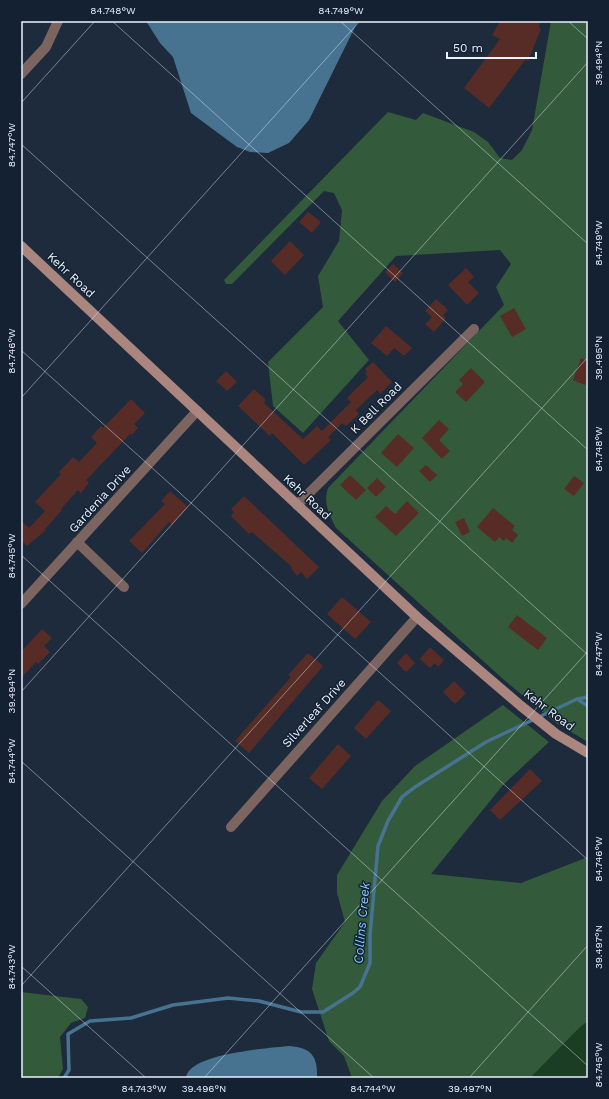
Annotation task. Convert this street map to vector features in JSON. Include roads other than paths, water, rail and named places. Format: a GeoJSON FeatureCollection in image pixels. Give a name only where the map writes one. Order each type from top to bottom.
{"type":"FeatureCollection","features":[{"type":"Feature","properties":{"kind":"street"},"geometry":{"type":"LineString","coordinates":[[21,74],[46,47],[58,21]]}},
{"type":"Feature","properties":{"kind":"street","name":"Kehr Road"},"geometry":{"type":"LineString","coordinates":[[21,246],[417,617],[520,706],[556,734],[588,753]]}},
{"type":"Feature","properties":{"kind":"street","name":"K Bell Road"},"geometry":{"type":"LineString","coordinates":[[297,505],[474,330]]}},
{"type":"Feature","properties":{"kind":"street","name":"Gardenia Drive"},"geometry":{"type":"LineString","coordinates":[[21,604],[197,411]]}},
{"type":"Feature","properties":{"kind":"street"},"geometry":{"type":"LineString","coordinates":[[77,542],[124,587]]}},
{"type":"Feature","properties":{"kind":"street","name":"Silverleaf Drive"},"geometry":{"type":"LineString","coordinates":[[231,827],[417,617]]}},
{"type":"Feature","properties":{"kind":"water"},"geometry":{"type":"Polygon","coordinates":[[[146,21],[358,21],[309,120],[289,143],[268,153],[250,152],[237,147],[191,113],[173,57],[160,43],[146,21]]]}},
{"type":"Feature","properties":{"kind":"water"},"geometry":{"type":"Polygon","coordinates":[[[290,1046],[304,1049],[312,1055],[315,1059],[317,1078],[186,1078],[190,1070],[200,1063],[215,1057],[249,1050],[290,1046]]]}},
{"type":"Feature","properties":{"kind":"waterway","name":"Collins Creek"},"geometry":{"type":"LineString","coordinates":[[64,1078],[69,1070],[68,1034],[90,1021],[131,1018],[173,1005],[228,998],[259,1001],[301,1012],[323,1012],[353,993],[360,987],[370,963],[370,935],[378,846],[388,821],[402,797],[415,787],[486,742],[577,699],[588,697]]}},
{"type":"Feature","properties":{"kind":"waterway"},"geometry":{"type":"LineString","coordinates":[[577,699],[588,706]]}}]}
